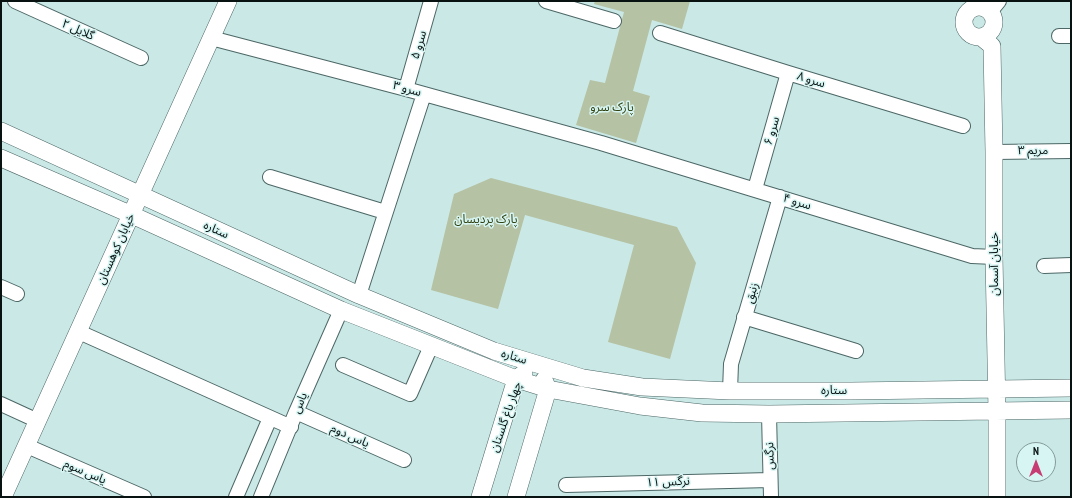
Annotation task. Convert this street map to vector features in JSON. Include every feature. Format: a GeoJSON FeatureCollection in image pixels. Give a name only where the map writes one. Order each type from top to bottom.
{"type":"FeatureCollection","features":[{"type":"Feature","properties":{"kind":"street","name":"گلایل ۲"},"geometry":{"type":"LineString","coordinates":[[15,1],[141,58]]}},
{"type":"Feature","properties":{"kind":"street","name":"خیابان کوهستان"},"geometry":{"type":"LineString","coordinates":[[3,497],[228,1]]}},
{"type":"Feature","properties":{"kind":"street","name":"سرو ۵"},"geometry":{"type":"LineString","coordinates":[[406,89],[431,1]]}},
{"type":"Feature","properties":{"kind":"street"},"geometry":{"type":"LineString","coordinates":[[546,1],[614,21]]}},
{"type":"Feature","properties":{"kind":"street"},"geometry":{"type":"LineString","coordinates":[[961,7],[995,7],[993,27],[986,35],[971,35],[964,27],[961,7]]}},
{"type":"Feature","properties":{"kind":"street","name":"سرو ۸"},"geometry":{"type":"LineString","coordinates":[[660,33],[963,126]]}},
{"type":"Feature","properties":{"kind":"street","name":"خیابان آسمان"},"geometry":{"type":"LineString","coordinates":[[981,36],[992,46],[997,497]]}},
{"type":"Feature","properties":{"kind":"street","name":"سرو ۳"},"geometry":{"type":"LineString","coordinates":[[211,38],[406,89],[601,143]]}},
{"type":"Feature","properties":{"kind":"street","name":"سرو ۶"},"geometry":{"type":"LineString","coordinates":[[755,189],[788,73]]}},
{"type":"Feature","properties":{"kind":"street"},"geometry":{"type":"LineString","coordinates":[[359,295],[424,94]]}},
{"type":"Feature","properties":{"kind":"street","name":"ستاره"},"geometry":{"type":"LineString","coordinates":[[1,131],[140,196],[359,295],[494,351],[583,378],[642,386],[730,391],[1071,388]]}},
{"type":"Feature","properties":{"kind":"street","name":"سرو ۴"},"geometry":{"type":"LineString","coordinates":[[601,143],[972,256],[994,257]]}},
{"type":"Feature","properties":{"kind":"street","name":"مریم ۳"},"geometry":{"type":"LineString","coordinates":[[994,152],[1071,151]]}},
{"type":"Feature","properties":{"kind":"street","name":"ستاره"},"geometry":{"type":"LineString","coordinates":[[1,158],[132,215],[341,310],[516,379],[548,389],[640,406],[702,413],[769,414],[1071,410]]}},
{"type":"Feature","properties":{"kind":"street"},"geometry":{"type":"LineString","coordinates":[[270,177],[385,212]]}},
{"type":"Feature","properties":{"kind":"street","name":"زنبق"},"geometry":{"type":"LineString","coordinates":[[730,391],[731,364],[780,197]]}},
{"type":"Feature","properties":{"kind":"street"},"geometry":{"type":"LineString","coordinates":[[1044,266],[1071,265]]}},
{"type":"Feature","properties":{"kind":"street"},"geometry":{"type":"LineString","coordinates":[[1,287],[17,294]]}},
{"type":"Feature","properties":{"kind":"street","name":"یاس"},"geometry":{"type":"LineString","coordinates":[[261,497],[296,412],[341,310]]}},
{"type":"Feature","properties":{"kind":"street"},"geometry":{"type":"LineString","coordinates":[[744,317],[856,351]]}},
{"type":"Feature","properties":{"kind":"street"},"geometry":{"type":"LineString","coordinates":[[79,332],[290,427]]}},
{"type":"Feature","properties":{"kind":"street"},"geometry":{"type":"LineString","coordinates":[[343,365],[410,394],[431,346]]}},
{"type":"Feature","properties":{"kind":"street"},"geometry":{"type":"LineString","coordinates":[[516,497],[548,389],[537,364]]}},
{"type":"Feature","properties":{"kind":"street","name":"چهار باغ گلستان"},"geometry":{"type":"LineString","coordinates":[[480,497],[516,379],[537,364]]}},
{"type":"Feature","properties":{"kind":"street"},"geometry":{"type":"LineString","coordinates":[[1,404],[38,421]]}},
{"type":"Feature","properties":{"kind":"street","name":"یاس دوم"},"geometry":{"type":"LineString","coordinates":[[296,412],[404,460]]}},
{"type":"Feature","properties":{"kind":"street","name":"نرگس"},"geometry":{"type":"LineString","coordinates":[[769,414],[771,497]]}},
{"type":"Feature","properties":{"kind":"street"},"geometry":{"type":"LineString","coordinates":[[236,497],[270,418]]}},
{"type":"Feature","properties":{"kind":"street","name":"یاس سوم"},"geometry":{"type":"LineString","coordinates":[[26,446],[144,497]]}},
{"type":"Feature","properties":{"kind":"street","name":"نرگس ۱۱"},"geometry":{"type":"LineString","coordinates":[[566,485],[770,480]]}},
{"type":"Feature","properties":{"kind":"green space","name":"پارک سرو"},"geometry":{"type":"Polygon","coordinates":[[[595,1],[690,1],[682,29],[652,20],[633,91],[650,96],[636,143],[576,125],[590,80],[605,83],[624,12],[594,4],[595,1]]]}},
{"type":"Feature","properties":{"kind":"green space","name":"پارک پردیسان"},"geometry":{"type":"Polygon","coordinates":[[[491,178],[677,227],[696,263],[670,359],[608,342],[634,245],[525,215],[498,309],[431,290],[454,194],[491,178]]]}}]}
